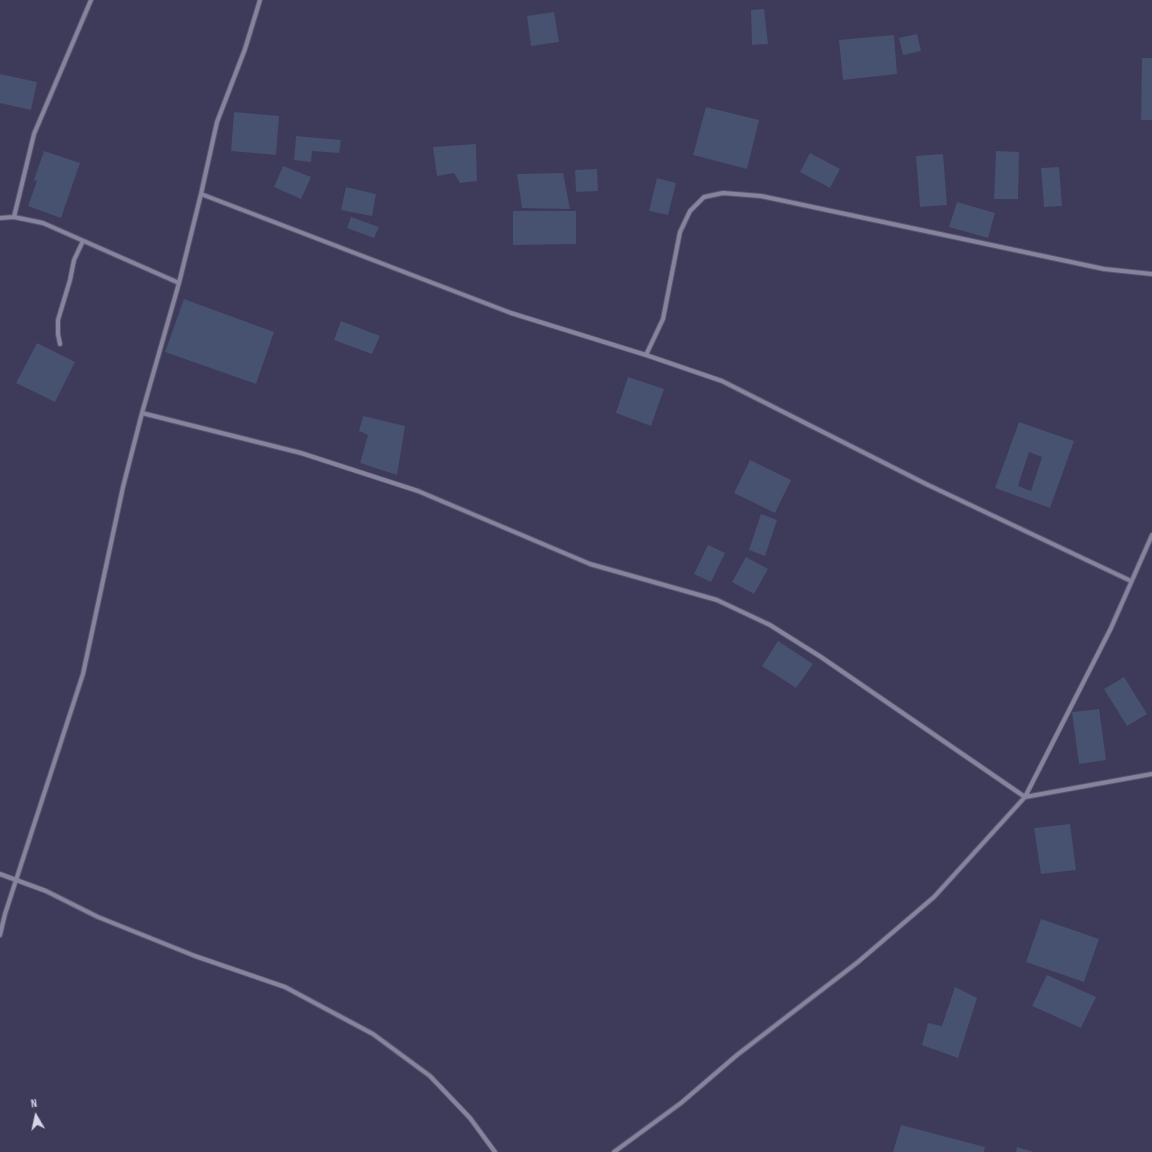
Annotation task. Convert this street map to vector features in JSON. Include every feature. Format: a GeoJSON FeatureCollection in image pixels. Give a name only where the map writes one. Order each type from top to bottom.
{"type":"FeatureCollection","features":[{"type":"Feature","properties":{"kind":"street"},"geometry":{"type":"LineString","coordinates":[[14,217],[34,134],[92,0]]}},
{"type":"Feature","properties":{"kind":"street"},"geometry":{"type":"LineString","coordinates":[[0,935],[4,914],[83,674],[123,487],[179,282],[217,122],[245,49],[260,0]]}},
{"type":"Feature","properties":{"kind":"street"},"geometry":{"type":"LineString","coordinates":[[646,355],[664,319],[680,232],[690,211],[704,197],[723,193],[761,196],[1104,270],[1152,274]]}},
{"type":"Feature","properties":{"kind":"street"},"geometry":{"type":"LineString","coordinates":[[201,194],[511,313],[646,355],[722,381],[926,484],[1131,581]]}},
{"type":"Feature","properties":{"kind":"street"},"geometry":{"type":"LineString","coordinates":[[0,218],[14,217],[43,223],[179,282]]}},
{"type":"Feature","properties":{"kind":"street"},"geometry":{"type":"LineString","coordinates":[[60,344],[58,320],[70,280],[74,260],[83,241]]}},
{"type":"Feature","properties":{"kind":"street"},"geometry":{"type":"LineString","coordinates":[[142,413],[301,452],[418,490],[590,564],[717,600],[770,625],[821,657],[1025,797],[1152,774]]}},
{"type":"Feature","properties":{"kind":"street"},"geometry":{"type":"LineString","coordinates":[[614,1152],[681,1103],[736,1056],[858,962],[934,897],[1025,797],[1111,628],[1152,535]]}},
{"type":"Feature","properties":{"kind":"street"},"geometry":{"type":"LineString","coordinates":[[0,874],[46,891],[98,918],[196,956],[285,987],[373,1034],[430,1076],[470,1118],[495,1152]]}},
{"type":"Feature","properties":{"kind":"building"},"geometry":{"type":"Polygon","coordinates":[[[764,9],[768,44],[752,45],[751,10],[764,9]]]}},
{"type":"Feature","properties":{"kind":"building"},"geometry":{"type":"Polygon","coordinates":[[[554,12],[559,42],[531,46],[527,16],[554,12]]]}},
{"type":"Feature","properties":{"kind":"building"},"geometry":{"type":"Polygon","coordinates":[[[917,34],[921,51],[903,55],[899,38],[917,34]]]}},
{"type":"Feature","properties":{"kind":"building"},"geometry":{"type":"Polygon","coordinates":[[[894,35],[897,74],[843,80],[839,40],[894,35]]]}},
{"type":"Feature","properties":{"kind":"building"},"geometry":{"type":"Polygon","coordinates":[[[1142,58],[1152,58],[1152,120],[1141,120],[1142,58]]]}},
{"type":"Feature","properties":{"kind":"building"},"geometry":{"type":"Polygon","coordinates":[[[0,74],[37,82],[31,110],[0,103],[0,74]]]}},
{"type":"Feature","properties":{"kind":"building"},"geometry":{"type":"Polygon","coordinates":[[[706,107],[759,120],[747,169],[693,155],[706,107]]]}},
{"type":"Feature","properties":{"kind":"building"},"geometry":{"type":"Polygon","coordinates":[[[234,112],[279,116],[276,155],[231,151],[234,112]]]}},
{"type":"Feature","properties":{"kind":"building"},"geometry":{"type":"Polygon","coordinates":[[[296,136],[341,140],[339,153],[312,151],[311,162],[294,160],[296,136]]]}},
{"type":"Feature","properties":{"kind":"building"},"geometry":{"type":"Polygon","coordinates":[[[476,144],[477,181],[460,183],[454,173],[437,176],[433,147],[476,144]]]}},
{"type":"Feature","properties":{"kind":"building"},"geometry":{"type":"Polygon","coordinates":[[[44,151],[80,163],[61,218],[28,206],[37,181],[34,180],[44,151]]]}},
{"type":"Feature","properties":{"kind":"building"},"geometry":{"type":"Polygon","coordinates":[[[996,151],[1019,152],[1018,199],[994,199],[996,151]]]}},
{"type":"Feature","properties":{"kind":"building"},"geometry":{"type":"Polygon","coordinates":[[[810,153],[840,169],[830,188],[800,172],[810,153]]]}},
{"type":"Feature","properties":{"kind":"building"},"geometry":{"type":"Polygon","coordinates":[[[943,154],[947,205],[920,207],[916,156],[943,154]]]}},
{"type":"Feature","properties":{"kind":"building"},"geometry":{"type":"Polygon","coordinates":[[[283,166],[311,177],[301,199],[274,187],[283,166]]]}},
{"type":"Feature","properties":{"kind":"building"},"geometry":{"type":"Polygon","coordinates":[[[1059,167],[1062,206],[1044,207],[1041,168],[1059,167]]]}},
{"type":"Feature","properties":{"kind":"building"},"geometry":{"type":"Polygon","coordinates":[[[597,169],[598,191],[576,192],[575,170],[597,169]]]}},
{"type":"Feature","properties":{"kind":"building"},"geometry":{"type":"Polygon","coordinates":[[[563,173],[570,209],[522,208],[517,174],[563,173]]]}},
{"type":"Feature","properties":{"kind":"building"},"geometry":{"type":"Polygon","coordinates":[[[657,178],[676,183],[668,215],[649,211],[657,178]]]}},
{"type":"Feature","properties":{"kind":"building"},"geometry":{"type":"Polygon","coordinates":[[[346,187],[376,194],[372,216],[341,210],[346,187]]]}},
{"type":"Feature","properties":{"kind":"building"},"geometry":{"type":"Polygon","coordinates":[[[957,202],[995,213],[988,238],[949,227],[957,202]]]}},
{"type":"Feature","properties":{"kind":"building"},"geometry":{"type":"Polygon","coordinates":[[[513,211],[576,211],[576,244],[513,245],[513,211]]]}},
{"type":"Feature","properties":{"kind":"building"},"geometry":{"type":"Polygon","coordinates":[[[351,217],[379,227],[374,238],[347,228],[351,217]]]}},
{"type":"Feature","properties":{"kind":"building"},"geometry":{"type":"Polygon","coordinates":[[[184,299],[274,332],[256,384],[165,352],[184,299]]]}},
{"type":"Feature","properties":{"kind":"building"},"geometry":{"type":"Polygon","coordinates":[[[341,321],[380,336],[372,354],[334,340],[341,321]]]}},
{"type":"Feature","properties":{"kind":"building"},"geometry":{"type":"Polygon","coordinates":[[[37,343],[75,362],[55,402],[16,383],[37,343]]]}},
{"type":"Feature","properties":{"kind":"building"},"geometry":{"type":"Polygon","coordinates":[[[628,377],[664,389],[651,426],[616,413],[628,377]]]}},
{"type":"Feature","properties":{"kind":"building"},"geometry":{"type":"Polygon","coordinates":[[[363,416],[405,426],[397,475],[360,463],[368,435],[359,431],[363,416]]]}},
{"type":"Feature","properties":{"kind":"building"},"geometry":{"type":"Polygon","coordinates":[[[1019,422],[1074,441],[1050,508],[995,488],[1019,422]],[[1029,452],[1018,486],[1031,491],[1042,457],[1029,452]]]}},
{"type":"Feature","properties":{"kind":"building"},"geometry":{"type":"Polygon","coordinates":[[[750,460],[791,480],[775,513],[734,493],[750,460]]]}},
{"type":"Feature","properties":{"kind":"building"},"geometry":{"type":"Polygon","coordinates":[[[761,514],[777,520],[765,556],[749,550],[761,514]]]}},
{"type":"Feature","properties":{"kind":"building"},"geometry":{"type":"Polygon","coordinates":[[[708,545],[725,553],[711,582],[694,574],[708,545]]]}},
{"type":"Feature","properties":{"kind":"building"},"geometry":{"type":"Polygon","coordinates":[[[746,557],[768,569],[754,594],[732,582],[746,557]]]}},
{"type":"Feature","properties":{"kind":"building"},"geometry":{"type":"Polygon","coordinates":[[[778,641],[813,664],[796,688],[762,666],[778,641]]]}},
{"type":"Feature","properties":{"kind":"building"},"geometry":{"type":"Polygon","coordinates":[[[1124,677],[1147,714],[1127,726],[1104,689],[1124,677]]]}},
{"type":"Feature","properties":{"kind":"building"},"geometry":{"type":"Polygon","coordinates":[[[1099,709],[1106,760],[1079,764],[1072,712],[1099,709]]]}},
{"type":"Feature","properties":{"kind":"building"},"geometry":{"type":"Polygon","coordinates":[[[1070,824],[1076,870],[1041,874],[1034,828],[1070,824]]]}},
{"type":"Feature","properties":{"kind":"building"},"geometry":{"type":"Polygon","coordinates":[[[1041,919],[1099,939],[1084,982],[1026,962],[1041,919]]]}},
{"type":"Feature","properties":{"kind":"building"},"geometry":{"type":"Polygon","coordinates":[[[1047,975],[1096,997],[1081,1028],[1032,1006],[1047,975]]]}},
{"type":"Feature","properties":{"kind":"building"},"geometry":{"type":"Polygon","coordinates":[[[955,987],[977,998],[958,1058],[922,1045],[928,1023],[942,1026],[955,987]]]}},
{"type":"Feature","properties":{"kind":"building"},"geometry":{"type":"Polygon","coordinates":[[[901,1125],[985,1147],[984,1152],[893,1152],[901,1125]]]}},
{"type":"Feature","properties":{"kind":"building"},"geometry":{"type":"Polygon","coordinates":[[[1017,1147],[1034,1152],[1016,1152],[1017,1147]]]}}]}
